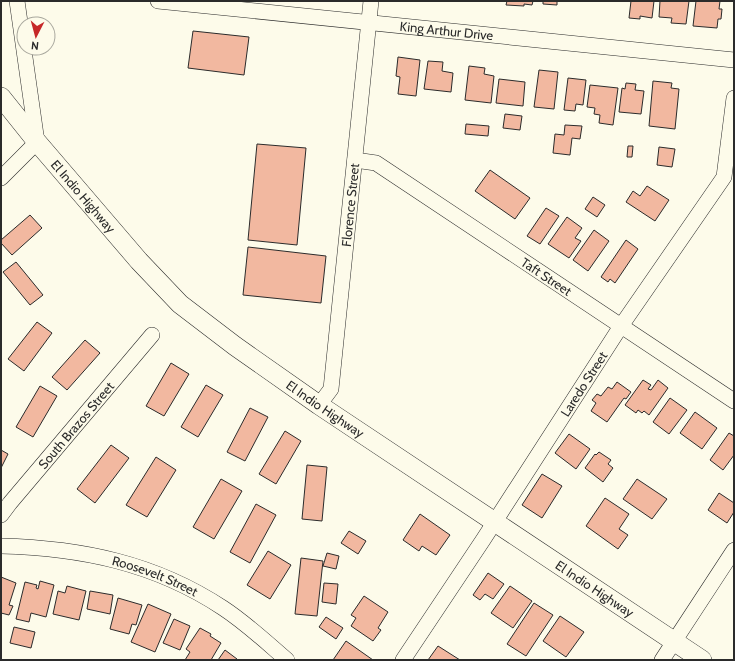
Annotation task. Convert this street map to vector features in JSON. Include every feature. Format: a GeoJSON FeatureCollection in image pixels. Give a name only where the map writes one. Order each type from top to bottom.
{"type":"FeatureCollection","features":[{"type":"Feature","properties":{"kind":"main road","name":"El Indio Highway"},"geometry":{"type":"LineString","coordinates":[[1,97],[37,142],[139,261],[180,304],[319,405],[702,660]]}},
{"type":"Feature","properties":{"kind":"street"},"geometry":{"type":"LineString","coordinates":[[1,178],[37,142],[17,1]]}},
{"type":"Feature","properties":{"kind":"street","name":"King Arthur Drive"},"geometry":{"type":"LineString","coordinates":[[158,1],[734,60]]}},
{"type":"Feature","properties":{"kind":"street","name":"Florence Street"},"geometry":{"type":"LineString","coordinates":[[319,405],[331,389],[372,1]]}},
{"type":"Feature","properties":{"kind":"street","name":"Laredo Street"},"geometry":{"type":"LineString","coordinates":[[403,660],[621,326],[724,177],[734,98]]}},
{"type":"Feature","properties":{"kind":"street","name":"Taft Street"},"geometry":{"type":"LineString","coordinates":[[355,160],[376,163],[734,401]]}},
{"type":"Feature","properties":{"kind":"street","name":"South Brazos Street"},"geometry":{"type":"LineString","coordinates":[[1,515],[152,335]]}},
{"type":"Feature","properties":{"kind":"street","name":"Roosevelt Street"},"geometry":{"type":"LineString","coordinates":[[1,546],[32,547],[81,553],[121,561],[158,574],[193,590],[224,608],[243,622],[286,660]]}},
{"type":"Feature","properties":{"kind":"street"},"geometry":{"type":"LineString","coordinates":[[662,660],[734,550]]}},
{"type":"Feature","properties":{"kind":"building"},"geometry":{"type":"Polygon","coordinates":[[[507,1],[533,1],[532,5],[524,4],[524,6],[506,5],[507,1]]]}},
{"type":"Feature","properties":{"kind":"building"},"geometry":{"type":"Polygon","coordinates":[[[543,1],[557,1],[557,5],[543,4],[543,1]]]}},
{"type":"Feature","properties":{"kind":"building"},"geometry":{"type":"Polygon","coordinates":[[[631,1],[654,1],[652,18],[640,16],[640,19],[629,18],[631,1]]]}},
{"type":"Feature","properties":{"kind":"building"},"geometry":{"type":"Polygon","coordinates":[[[660,1],[689,1],[686,24],[671,23],[672,18],[659,17],[660,1]]]}},
{"type":"Feature","properties":{"kind":"building"},"geometry":{"type":"Polygon","coordinates":[[[696,1],[720,1],[719,9],[722,9],[721,19],[718,19],[717,28],[693,26],[696,1]]]}},
{"type":"Feature","properties":{"kind":"building"},"geometry":{"type":"Polygon","coordinates":[[[193,31],[249,37],[244,75],[188,68],[193,31]]]}},
{"type":"Feature","properties":{"kind":"building"},"geometry":{"type":"Polygon","coordinates":[[[398,57],[420,60],[416,96],[398,94],[400,77],[396,76],[398,57]]]}},
{"type":"Feature","properties":{"kind":"building"},"geometry":{"type":"Polygon","coordinates":[[[428,61],[443,62],[442,71],[453,73],[451,92],[424,89],[428,61]]]}},
{"type":"Feature","properties":{"kind":"building"},"geometry":{"type":"Polygon","coordinates":[[[469,66],[485,68],[484,74],[494,76],[491,103],[465,100],[469,66]]]}},
{"type":"Feature","properties":{"kind":"building"},"geometry":{"type":"Polygon","coordinates":[[[539,70],[558,72],[554,109],[534,107],[539,70]]]}},
{"type":"Feature","properties":{"kind":"building"},"geometry":{"type":"Polygon","coordinates":[[[568,78],[586,80],[583,105],[576,104],[575,111],[564,110],[568,78]]]}},
{"type":"Feature","properties":{"kind":"building"},"geometry":{"type":"Polygon","coordinates":[[[499,79],[525,82],[523,106],[496,103],[499,79]]]}},
{"type":"Feature","properties":{"kind":"building"},"geometry":{"type":"Polygon","coordinates":[[[653,81],[672,83],[671,88],[679,89],[675,129],[649,126],[653,81]]]}},
{"type":"Feature","properties":{"kind":"building"},"geometry":{"type":"Polygon","coordinates":[[[626,83],[636,84],[635,90],[644,91],[641,114],[619,112],[622,88],[625,89],[626,83]]]}},
{"type":"Feature","properties":{"kind":"building"},"geometry":{"type":"Polygon","coordinates":[[[590,85],[618,88],[613,125],[599,123],[600,115],[594,114],[595,108],[587,107],[590,85]]]}},
{"type":"Feature","properties":{"kind":"building"},"geometry":{"type":"Polygon","coordinates":[[[505,114],[522,116],[520,130],[503,128],[505,114]]]}},
{"type":"Feature","properties":{"kind":"building"},"geometry":{"type":"Polygon","coordinates":[[[466,124],[489,126],[488,136],[465,134],[466,124]]]}},
{"type":"Feature","properties":{"kind":"building"},"geometry":{"type":"Polygon","coordinates":[[[565,125],[582,126],[580,139],[572,138],[570,155],[553,153],[555,134],[564,135],[565,125]]]}},
{"type":"Feature","properties":{"kind":"building"},"geometry":{"type":"Polygon","coordinates":[[[257,144],[306,148],[297,245],[248,240],[257,144]]]}},
{"type":"Feature","properties":{"kind":"building"},"geometry":{"type":"Polygon","coordinates":[[[628,146],[633,146],[632,157],[627,157],[628,146]]]}},
{"type":"Feature","properties":{"kind":"building"},"geometry":{"type":"Polygon","coordinates":[[[659,147],[675,149],[672,167],[657,165],[659,147]]]}},
{"type":"Feature","properties":{"kind":"building"},"geometry":{"type":"Polygon","coordinates":[[[490,170],[530,198],[515,219],[475,191],[490,170]]]}},
{"type":"Feature","properties":{"kind":"building"},"geometry":{"type":"Polygon","coordinates":[[[647,186],[669,200],[655,221],[626,202],[633,191],[640,196],[647,186]]]}},
{"type":"Feature","properties":{"kind":"building"},"geometry":{"type":"Polygon","coordinates":[[[593,197],[605,205],[597,217],[585,209],[593,197]]]}},
{"type":"Feature","properties":{"kind":"building"},"geometry":{"type":"Polygon","coordinates":[[[546,208],[559,216],[540,244],[527,236],[546,208]]]}},
{"type":"Feature","properties":{"kind":"building"},"geometry":{"type":"Polygon","coordinates":[[[30,215],[42,228],[12,255],[1,243],[1,240],[30,215]]]}},
{"type":"Feature","properties":{"kind":"building"},"geometry":{"type":"Polygon","coordinates":[[[567,217],[582,228],[575,238],[581,241],[569,258],[548,244],[567,217]]]}},
{"type":"Feature","properties":{"kind":"building"},"geometry":{"type":"Polygon","coordinates":[[[594,230],[609,241],[588,271],[573,260],[594,230]]]}},
{"type":"Feature","properties":{"kind":"building"},"geometry":{"type":"Polygon","coordinates":[[[626,240],[638,249],[615,283],[610,279],[608,282],[601,277],[626,240]]]}},
{"type":"Feature","properties":{"kind":"building"},"geometry":{"type":"Polygon","coordinates":[[[248,247],[326,256],[321,303],[243,295],[248,247]]]}},
{"type":"Feature","properties":{"kind":"building"},"geometry":{"type":"Polygon","coordinates":[[[16,262],[43,295],[30,305],[3,272],[16,262]]]}},
{"type":"Feature","properties":{"kind":"building"},"geometry":{"type":"Polygon","coordinates":[[[37,322],[52,333],[24,371],[8,359],[37,322]]]}},
{"type":"Feature","properties":{"kind":"building"},"geometry":{"type":"Polygon","coordinates":[[[85,340],[100,353],[67,390],[52,377],[85,340]]]}},
{"type":"Feature","properties":{"kind":"building"},"geometry":{"type":"Polygon","coordinates":[[[171,363],[189,374],[164,416],[146,406],[171,363]]]}},
{"type":"Feature","properties":{"kind":"building"},"geometry":{"type":"Polygon","coordinates":[[[643,380],[651,385],[648,389],[651,390],[658,380],[668,388],[649,415],[644,411],[642,413],[638,410],[636,413],[625,405],[643,380]]]}},
{"type":"Feature","properties":{"kind":"building"},"geometry":{"type":"Polygon","coordinates":[[[617,382],[631,392],[626,399],[624,398],[607,422],[591,411],[596,403],[592,400],[597,394],[601,396],[608,387],[612,389],[617,382]]]}},
{"type":"Feature","properties":{"kind":"building"},"geometry":{"type":"Polygon","coordinates":[[[206,385],[223,395],[198,437],[181,427],[206,385]]]}},
{"type":"Feature","properties":{"kind":"building"},"geometry":{"type":"Polygon","coordinates":[[[40,386],[57,396],[33,437],[16,427],[40,386]]]}},
{"type":"Feature","properties":{"kind":"building"},"geometry":{"type":"Polygon","coordinates":[[[670,398],[687,410],[669,434],[653,422],[670,398]]]}},
{"type":"Feature","properties":{"kind":"building"},"geometry":{"type":"Polygon","coordinates":[[[250,408],[268,417],[245,461],[227,452],[250,408]]]}},
{"type":"Feature","properties":{"kind":"building"},"geometry":{"type":"Polygon","coordinates":[[[695,412],[717,428],[702,449],[680,433],[695,412]]]}},
{"type":"Feature","properties":{"kind":"building"},"geometry":{"type":"Polygon","coordinates":[[[285,431],[301,441],[276,484],[259,474],[285,431]]]}},
{"type":"Feature","properties":{"kind":"building"},"geometry":{"type":"Polygon","coordinates":[[[729,433],[734,436],[734,455],[723,470],[710,460],[729,433]]]}},
{"type":"Feature","properties":{"kind":"building"},"geometry":{"type":"Polygon","coordinates":[[[569,434],[590,449],[576,469],[555,453],[569,434]]]}},
{"type":"Feature","properties":{"kind":"building"},"geometry":{"type":"Polygon","coordinates":[[[111,445],[129,458],[95,503],[77,489],[111,445]]]}},
{"type":"Feature","properties":{"kind":"building"},"geometry":{"type":"Polygon","coordinates":[[[1,450],[8,454],[1,468],[1,450]]]}},
{"type":"Feature","properties":{"kind":"building"},"geometry":{"type":"Polygon","coordinates":[[[599,452],[611,460],[608,464],[613,468],[603,482],[585,468],[595,454],[596,455],[599,452]]]}},
{"type":"Feature","properties":{"kind":"building"},"geometry":{"type":"Polygon","coordinates":[[[156,457],[176,470],[147,517],[126,505],[156,457]]]}},
{"type":"Feature","properties":{"kind":"building"},"geometry":{"type":"Polygon","coordinates":[[[307,465],[327,467],[322,521],[302,519],[307,465]]]}},
{"type":"Feature","properties":{"kind":"building"},"geometry":{"type":"Polygon","coordinates":[[[542,474],[562,486],[542,518],[522,505],[542,474]]]}},
{"type":"Feature","properties":{"kind":"building"},"geometry":{"type":"Polygon","coordinates":[[[221,479],[242,491],[214,539],[193,527],[221,479]]]}},
{"type":"Feature","properties":{"kind":"building"},"geometry":{"type":"Polygon","coordinates":[[[637,479],[667,499],[652,519],[623,499],[637,479]]]}},
{"type":"Feature","properties":{"kind":"building"},"geometry":{"type":"Polygon","coordinates":[[[719,493],[734,503],[734,512],[727,523],[708,510],[719,493]]]}},
{"type":"Feature","properties":{"kind":"building"},"geometry":{"type":"Polygon","coordinates":[[[605,498],[629,514],[619,529],[628,535],[618,549],[586,526],[605,498]]]}},
{"type":"Feature","properties":{"kind":"building"},"geometry":{"type":"Polygon","coordinates":[[[256,504],[276,515],[250,563],[230,552],[256,504]]]}},
{"type":"Feature","properties":{"kind":"building"},"geometry":{"type":"Polygon","coordinates":[[[420,514],[450,535],[436,555],[422,546],[419,551],[403,540],[420,514]]]}},
{"type":"Feature","properties":{"kind":"building"},"geometry":{"type":"Polygon","coordinates":[[[349,531],[366,541],[358,554],[341,543],[349,531]]]}},
{"type":"Feature","properties":{"kind":"building"},"geometry":{"type":"Polygon","coordinates":[[[268,551],[291,565],[270,599],[247,585],[268,551]]]}},
{"type":"Feature","properties":{"kind":"building"},"geometry":{"type":"Polygon","coordinates":[[[327,553],[339,556],[336,569],[323,566],[327,553]]]}},
{"type":"Feature","properties":{"kind":"building"},"geometry":{"type":"Polygon","coordinates":[[[301,558],[323,561],[317,616],[295,614],[301,558]]]}},
{"type":"Feature","properties":{"kind":"building"},"geometry":{"type":"Polygon","coordinates":[[[488,573],[504,584],[493,599],[485,594],[480,600],[473,595],[488,573]]]}},
{"type":"Feature","properties":{"kind":"building"},"geometry":{"type":"Polygon","coordinates":[[[1,577],[16,583],[9,605],[13,606],[9,615],[1,613],[1,577]]]}},
{"type":"Feature","properties":{"kind":"building"},"geometry":{"type":"Polygon","coordinates":[[[40,581],[54,585],[46,617],[31,613],[29,622],[16,619],[25,582],[37,585],[36,588],[38,589],[40,581]]]}},
{"type":"Feature","properties":{"kind":"building"},"geometry":{"type":"Polygon","coordinates":[[[324,583],[338,584],[336,604],[322,602],[324,583]]]}},
{"type":"Feature","properties":{"kind":"building"},"geometry":{"type":"Polygon","coordinates":[[[67,586],[86,591],[79,620],[53,614],[58,591],[65,593],[67,586]]]}},
{"type":"Feature","properties":{"kind":"building"},"geometry":{"type":"Polygon","coordinates":[[[510,586],[532,601],[513,628],[491,613],[510,586]]]}},
{"type":"Feature","properties":{"kind":"building"},"geometry":{"type":"Polygon","coordinates":[[[90,591],[113,595],[110,614],[87,609],[90,591]]]}},
{"type":"Feature","properties":{"kind":"building"},"geometry":{"type":"Polygon","coordinates":[[[364,596],[388,612],[378,628],[381,630],[373,641],[351,626],[356,618],[351,615],[364,596]]]}},
{"type":"Feature","properties":{"kind":"building"},"geometry":{"type":"Polygon","coordinates":[[[118,598],[142,605],[136,625],[132,624],[129,634],[110,629],[118,598]]]}},
{"type":"Feature","properties":{"kind":"building"},"geometry":{"type":"Polygon","coordinates":[[[534,603],[553,615],[526,656],[507,644],[534,603]]]}},
{"type":"Feature","properties":{"kind":"building"},"geometry":{"type":"Polygon","coordinates":[[[148,604],[171,614],[155,652],[131,642],[148,604]]]}},
{"type":"Feature","properties":{"kind":"building"},"geometry":{"type":"Polygon","coordinates":[[[560,616],[584,632],[566,657],[543,641],[560,616]]]}},
{"type":"Feature","properties":{"kind":"building"},"geometry":{"type":"Polygon","coordinates":[[[326,617],[343,628],[336,639],[319,627],[326,617]]]}},
{"type":"Feature","properties":{"kind":"building"},"geometry":{"type":"Polygon","coordinates":[[[174,619],[190,626],[180,650],[163,643],[174,619]]]}},
{"type":"Feature","properties":{"kind":"building"},"geometry":{"type":"Polygon","coordinates":[[[14,627],[35,632],[31,648],[10,643],[14,627]]]}},
{"type":"Feature","properties":{"kind":"building"},"geometry":{"type":"Polygon","coordinates":[[[200,628],[211,634],[210,636],[221,643],[211,660],[185,660],[190,652],[186,649],[200,628]]]}},
{"type":"Feature","properties":{"kind":"building"},"geometry":{"type":"Polygon","coordinates":[[[346,641],[373,660],[333,660],[346,641]]]}},
{"type":"Feature","properties":{"kind":"building"},"geometry":{"type":"Polygon","coordinates":[[[438,646],[460,660],[428,660],[438,646]]]}},
{"type":"Feature","properties":{"kind":"building"},"geometry":{"type":"Polygon","coordinates":[[[225,650],[237,659],[218,660],[225,650]]]}}]}
